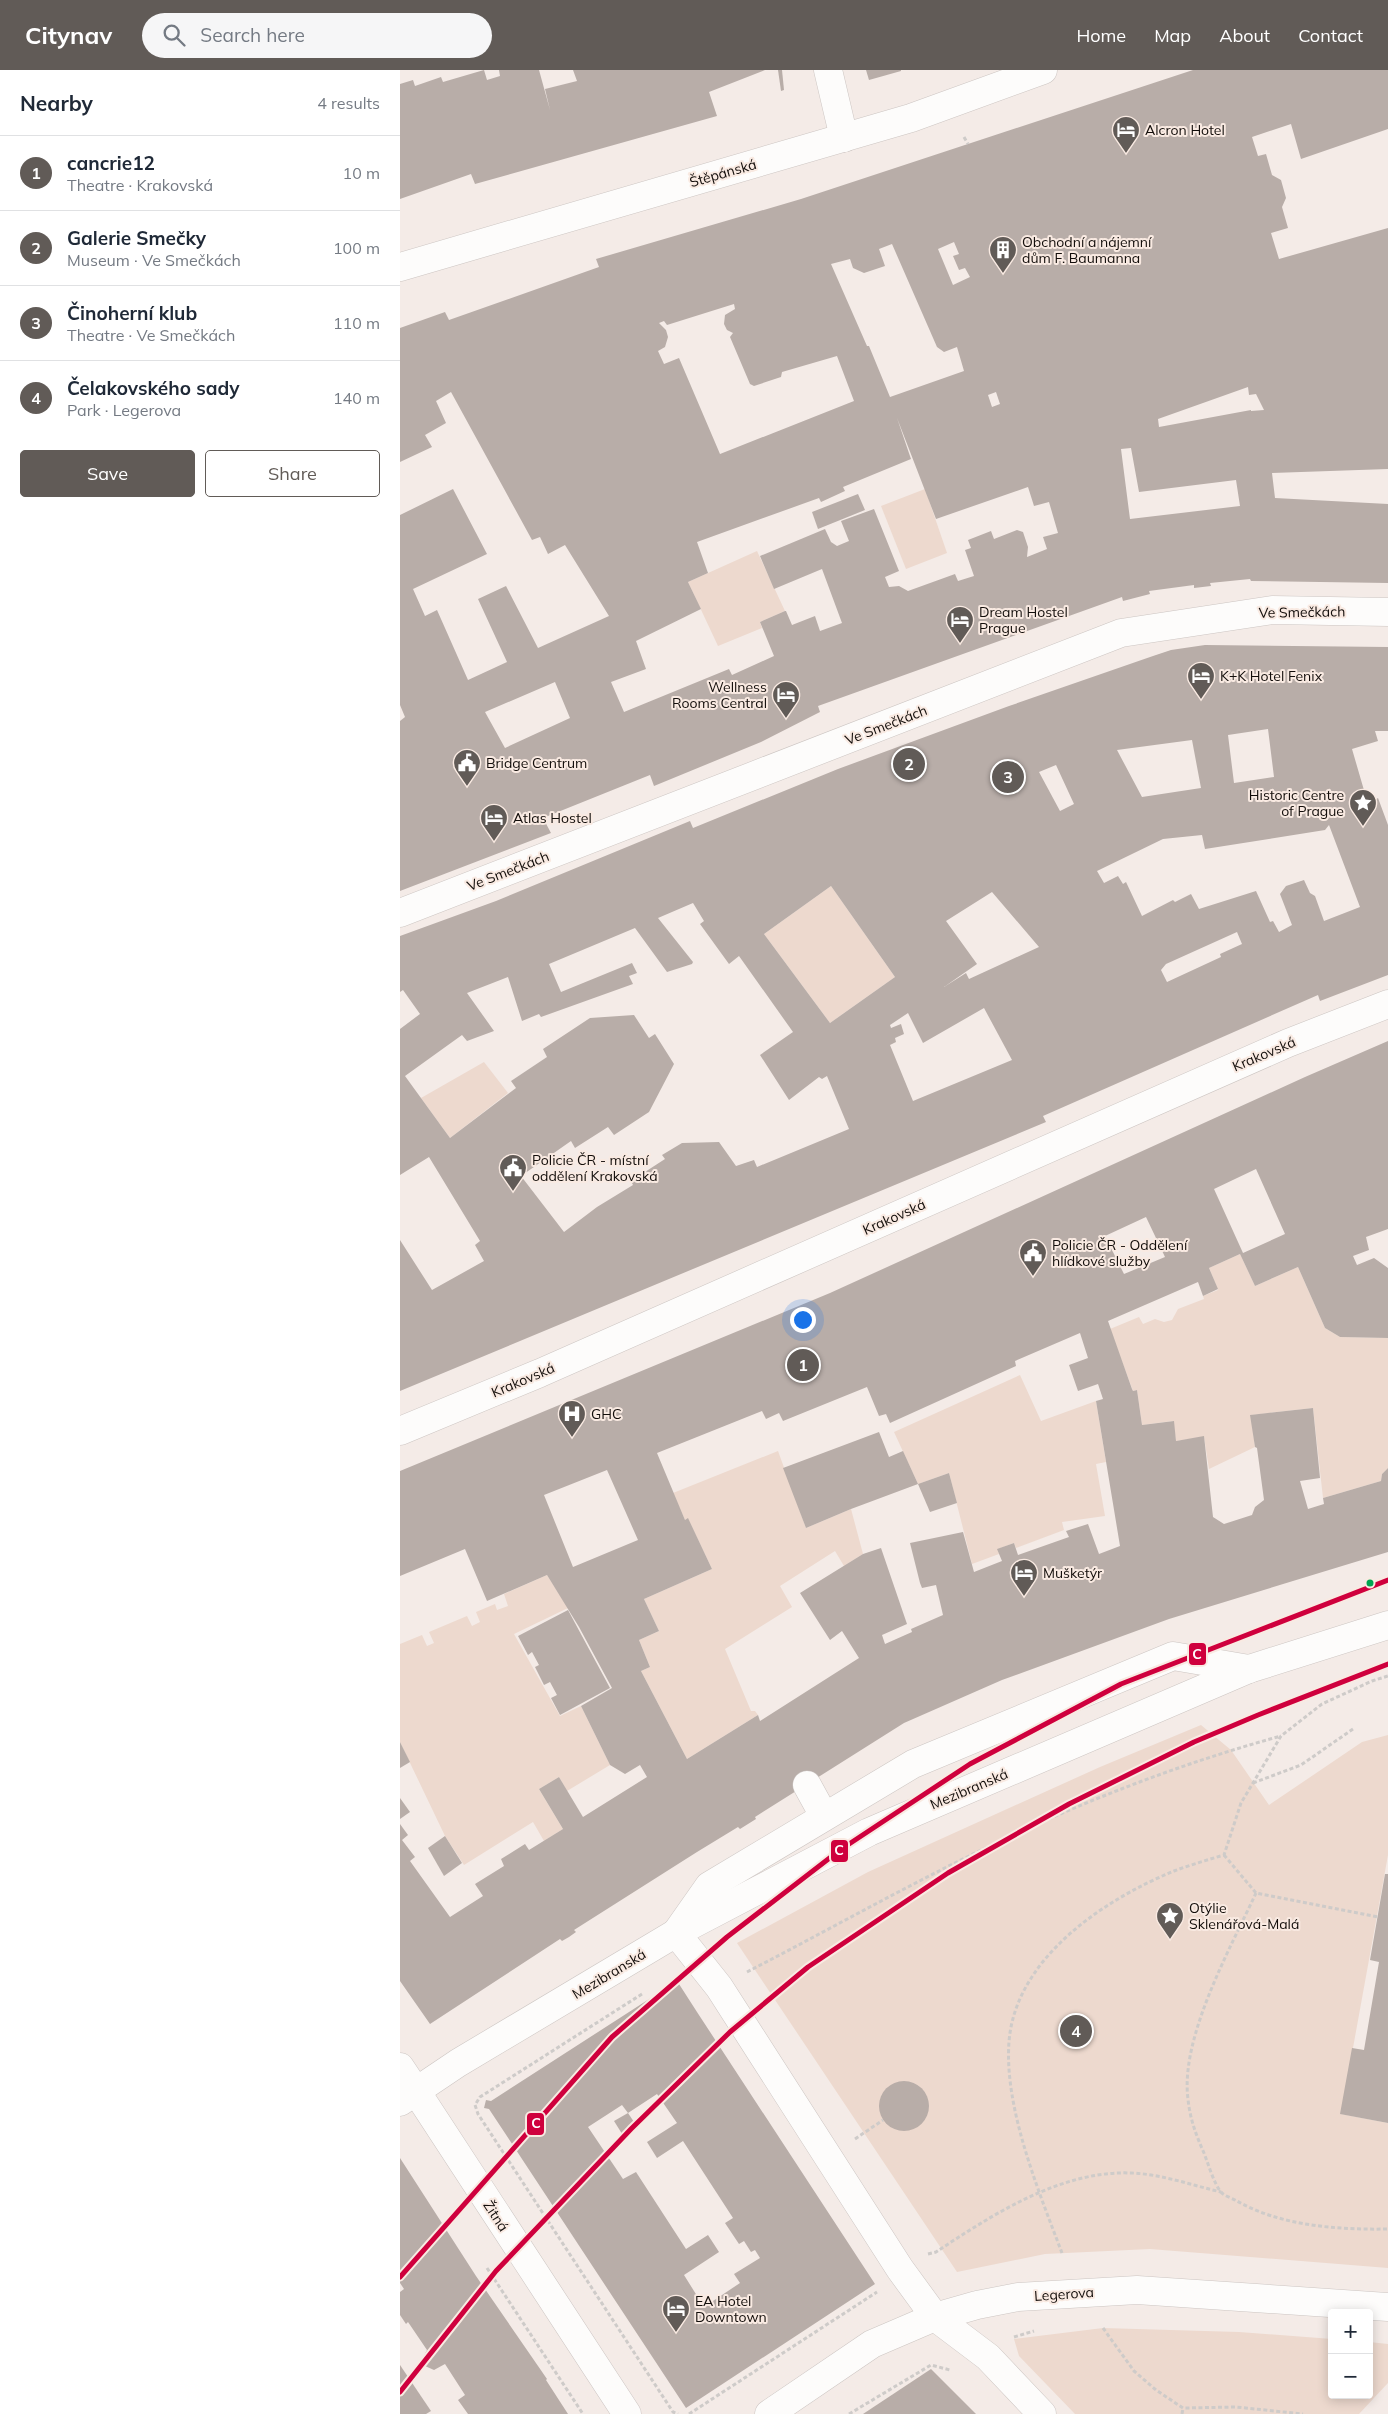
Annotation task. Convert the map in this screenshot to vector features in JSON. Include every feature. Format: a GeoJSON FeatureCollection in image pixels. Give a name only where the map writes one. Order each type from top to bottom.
{"type":"FeatureCollection","features":[{"type":"Feature","properties":{"kind":"street"},"geometry":{"type":"LineString","coordinates":[[828,70],[844,138]]}},
{"type":"Feature","properties":{"kind":"street","name":"Štěpánská"},"geometry":{"type":"LineString","coordinates":[[400,267],[911,118],[1043,70]]}},
{"type":"Feature","properties":{"kind":"street","name":"Ve Smečkách"},"geometry":{"type":"LineString","coordinates":[[400,913],[1121,633],[1272,610],[1388,612]]}},
{"type":"Feature","properties":{"kind":"street","name":"Krakovská"},"geometry":{"type":"LineString","coordinates":[[400,1431],[540,1373],[1288,1043],[1388,1004]]}},
{"type":"Feature","properties":{"kind":"street","name":"Mezibranská"},"geometry":{"type":"LineString","coordinates":[[408,2096],[458,2063],[676,1933],[869,1832],[1249,1669],[1388,1625]]}},
{"type":"Feature","properties":{"kind":"street"},"geometry":{"type":"LineString","coordinates":[[1042,2414],[988,2357],[935,2317],[900,2269],[720,1986],[676,1933],[709,1886],[913,1764],[1173,1656],[1249,1669]]}},
{"type":"Feature","properties":{"kind":"street"},"geometry":{"type":"LineString","coordinates":[[807,1785],[824,1816]]}},
{"type":"Feature","properties":{"kind":"street","name":"Žitná"},"geometry":{"type":"LineString","coordinates":[[400,2067],[408,2096],[627,2414]]}},
{"type":"Feature","properties":{"kind":"street","name":"Legerova"},"geometry":{"type":"LineString","coordinates":[[769,2414],[872,2344],[935,2317],[977,2305],[1018,2297],[1137,2290],[1388,2307]]}},
{"type":"Feature","properties":{"kind":"path"},"geometry":{"type":"LineString","coordinates":[[964,137],[968,144]]}},
{"type":"Feature","properties":{"kind":"path"},"geometry":{"type":"LineString","coordinates":[[1224,1855],[1232,1825],[1281,1736],[1322,1704],[1372,1681],[1388,1676]]}},
{"type":"Feature","properties":{"kind":"path"},"geometry":{"type":"LineString","coordinates":[[1253,1784],[1301,1765],[1353,1729]]}},
{"type":"Feature","properties":{"kind":"path"},"geometry":{"type":"LineString","coordinates":[[720,1986],[1033,1826],[1163,1774],[1231,1750],[1281,1736]]}},
{"type":"Feature","properties":{"kind":"path"},"geometry":{"type":"LineString","coordinates":[[1224,1855],[1256,1893],[1378,1917]]}},
{"type":"Feature","properties":{"kind":"path"},"geometry":{"type":"LineString","coordinates":[[1062,2253],[1024,2148],[1010,2075],[1008,2043],[1012,2021],[1020,1996],[1033,1974],[1050,1952],[1090,1918],[1144,1886],[1174,1872],[1224,1855]]}},
{"type":"Feature","properties":{"kind":"path"},"geometry":{"type":"LineString","coordinates":[[1221,2192],[1192,2124],[1187,2097],[1188,2070],[1206,2001],[1256,1893]]}},
{"type":"Feature","properties":{"kind":"path"},"geometry":{"type":"LineString","coordinates":[[647,1991],[480,2097],[475,2105],[478,2114],[673,2412],[678,2414]]}},
{"type":"Feature","properties":{"kind":"path"},"geometry":{"type":"LineString","coordinates":[[850,2142],[883,2120]]}},
{"type":"Feature","properties":{"kind":"path"},"geometry":{"type":"LineString","coordinates":[[924,2255],[936,2252],[990,2216],[1040,2193],[1086,2177],[1112,2173],[1155,2175],[1221,2192],[1253,2210],[1295,2222],[1388,2230]]}},
{"type":"Feature","properties":{"kind":"path"},"geometry":{"type":"LineString","coordinates":[[487,2268],[583,2414]]}},
{"type":"Feature","properties":{"kind":"path"},"geometry":{"type":"LineString","coordinates":[[689,2414],[878,2291],[880,2283],[900,2269]]}},
{"type":"Feature","properties":{"kind":"path"},"geometry":{"type":"LineString","coordinates":[[1096,2325],[1104,2326],[1134,2371],[1156,2390],[1183,2408],[1236,2407],[1304,2414]]}},
{"type":"Feature","properties":{"kind":"path"},"geometry":{"type":"LineString","coordinates":[[1010,2340],[1018,2334],[1042,2330]]}},
{"type":"Feature","properties":{"kind":"path"},"geometry":{"type":"LineString","coordinates":[[849,2414],[931,2365],[953,2371]]}},
{"type":"Feature","properties":{"kind":"path"},"geometry":{"type":"LineString","coordinates":[[1182,2414],[1183,2408]]}},
{"type":"Feature","properties":{"kind":"shaded area"},"geometry":{"type":"Polygon","coordinates":[[[925,489],[947,553],[906,569],[881,506],[925,489]]]}},
{"type":"Feature","properties":{"kind":"shaded area"},"geometry":{"type":"Polygon","coordinates":[[[757,551],[785,611],[760,622],[762,628],[718,646],[688,582],[757,551]]]}},
{"type":"Feature","properties":{"kind":"shaded area"},"geometry":{"type":"Polygon","coordinates":[[[831,886],[895,977],[830,1023],[764,934],[831,886]]]}},
{"type":"Feature","properties":{"kind":"shaded area"},"geometry":{"type":"Polygon","coordinates":[[[484,1062],[508,1093],[450,1138],[421,1098],[484,1062]]]}},
{"type":"Feature","properties":{"kind":"shaded area"},"geometry":{"type":"Polygon","coordinates":[[[1240,1254],[1255,1286],[1298,1267],[1325,1328],[1340,1337],[1388,1338],[1388,1468],[1382,1474],[1381,1481],[1323,1498],[1313,1408],[1251,1415],[1255,1447],[1209,1469],[1204,1437],[1176,1441],[1173,1421],[1142,1425],[1137,1390],[1133,1391],[1110,1329],[1139,1317],[1143,1324],[1155,1319],[1164,1322],[1172,1320],[1178,1309],[1204,1299],[1203,1296],[1218,1290],[1209,1268],[1240,1254]]]}},
{"type":"Feature","properties":{"kind":"shaded area"},"geometry":{"type":"Polygon","coordinates":[[[1020,1375],[1041,1421],[1096,1401],[1106,1462],[1096,1464],[1105,1516],[1062,1522],[1064,1530],[1016,1548],[1014,1543],[998,1549],[999,1554],[972,1564],[949,1473],[918,1484],[894,1432],[1020,1375]]]}},
{"type":"Feature","properties":{"kind":"shaded area"},"geometry":{"type":"Polygon","coordinates":[[[778,1451],[806,1528],[851,1509],[863,1554],[844,1566],[835,1551],[780,1586],[792,1607],[725,1649],[751,1711],[755,1711],[758,1715],[687,1759],[641,1671],[650,1667],[639,1640],[659,1631],[644,1599],[712,1569],[688,1519],[685,1520],[673,1493],[778,1451]]]}},
{"type":"Feature","properties":{"kind":"shaded area"},"geometry":{"type":"Polygon","coordinates":[[[547,1575],[568,1608],[514,1634],[560,1716],[581,1706],[610,1765],[567,1791],[559,1777],[539,1789],[563,1829],[544,1841],[533,1822],[464,1865],[445,1836],[400,1742],[400,1644],[422,1635],[427,1646],[434,1643],[429,1632],[467,1616],[472,1626],[480,1622],[476,1612],[495,1604],[497,1610],[508,1606],[504,1594],[547,1575]]]}},
{"type":"Feature","properties":{"kind":"shaded area"},"geometry":{"type":"Polygon","coordinates":[[[1201,1725],[1231,1750],[1269,1805],[1362,1742],[1388,1735],[1388,1855],[1341,2114],[1388,2123],[1388,2268],[1150,2249],[1045,2254],[957,2272],[737,1943],[868,1872],[1100,1767],[1201,1725]]]}},
{"type":"Feature","properties":{"kind":"shaded area"},"geometry":{"type":"Polygon","coordinates":[[[1103,2328],[1239,2332],[1328,2339],[1328,2399],[1373,2399],[1373,2342],[1388,2344],[1388,2383],[1359,2414],[1075,2414],[1019,2356],[1014,2339],[1103,2328]]]}},
{"type":"Feature","properties":{"kind":"building"},"geometry":{"type":"Polygon","coordinates":[[[484,70],[487,80],[500,76],[499,70],[539,70],[550,110],[545,89],[577,81],[573,70],[765,70],[709,92],[717,116],[475,184],[471,174],[400,199],[400,84],[413,80],[415,86],[441,77],[443,82],[484,70]]]}},
{"type":"Feature","properties":{"kind":"building"},"geometry":{"type":"Polygon","coordinates":[[[778,70],[782,70],[784,90],[781,91],[778,70]]]}},
{"type":"Feature","properties":{"kind":"building"},"geometry":{"type":"Polygon","coordinates":[[[866,70],[901,70],[901,71],[869,80],[866,70]]]}},
{"type":"Feature","properties":{"kind":"building"},"geometry":{"type":"Polygon","coordinates":[[[1193,70],[1388,70],[1388,129],[1301,159],[1291,124],[1252,137],[1258,156],[1266,154],[1272,175],[1281,180],[1286,198],[1282,207],[1288,228],[1271,233],[1279,259],[1388,228],[1388,469],[1272,473],[1275,498],[1388,504],[1388,583],[1251,581],[1250,579],[1210,583],[1211,586],[1194,588],[1194,585],[1149,591],[1150,594],[1123,601],[1122,597],[818,706],[820,712],[761,742],[654,786],[650,775],[543,818],[551,833],[400,891],[400,721],[405,717],[400,705],[400,515],[453,489],[487,554],[413,589],[425,616],[437,610],[468,680],[507,662],[478,599],[506,586],[538,648],[609,616],[565,545],[548,554],[540,537],[532,540],[451,392],[436,401],[446,423],[425,435],[432,447],[400,462],[400,328],[445,312],[449,320],[599,267],[596,259],[801,199],[1193,70]],[[954,242],[938,249],[953,285],[970,277],[965,268],[959,270],[953,256],[959,254],[954,242]],[[892,244],[879,249],[885,266],[864,273],[853,268],[850,259],[831,264],[890,397],[964,371],[957,347],[944,352],[937,347],[892,244]],[[734,304],[667,325],[664,321],[659,323],[666,330],[668,337],[665,347],[658,351],[664,364],[679,358],[720,454],[854,401],[837,356],[782,372],[781,377],[754,386],[750,384],[730,337],[733,333],[727,330],[724,324],[725,315],[735,309],[734,304]],[[1248,387],[1158,419],[1159,427],[1251,410],[1264,410],[1256,394],[1249,395],[1248,387]],[[996,392],[988,395],[992,407],[1000,404],[996,392]],[[897,418],[911,459],[843,487],[845,491],[821,502],[819,498],[697,542],[708,573],[688,582],[701,609],[636,641],[646,669],[611,682],[624,712],[729,669],[732,675],[774,656],[760,622],[785,611],[792,625],[815,616],[820,631],[842,623],[822,569],[774,589],[760,556],[825,529],[831,542],[837,546],[849,541],[841,521],[874,509],[899,571],[885,577],[889,587],[899,586],[908,591],[955,574],[958,581],[974,576],[965,550],[971,548],[968,540],[991,531],[994,539],[1017,530],[1023,532],[1028,547],[1027,557],[1047,549],[1043,537],[1058,533],[1049,502],[1034,506],[1028,487],[936,519],[897,418]],[[1131,448],[1121,449],[1130,519],[1240,506],[1236,480],[1139,492],[1131,448]],[[555,682],[485,712],[505,748],[570,718],[555,682]]]}},
{"type":"Feature","properties":{"kind":"building"},"geometry":{"type":"Polygon","coordinates":[[[858,494],[865,510],[818,529],[812,512],[858,494]]]}},
{"type":"Feature","properties":{"kind":"building"},"geometry":{"type":"Polygon","coordinates":[[[1205,645],[1388,647],[1388,731],[1375,731],[1378,741],[1352,749],[1368,804],[1378,798],[1388,825],[1388,975],[1320,1001],[1318,995],[1043,1116],[1046,1122],[400,1391],[400,1240],[432,1290],[484,1261],[475,1245],[480,1241],[429,1157],[400,1175],[400,1029],[420,1014],[403,990],[400,992],[400,936],[496,901],[690,821],[693,828],[838,769],[1009,706],[1171,650],[1205,645]],[[1268,729],[1228,735],[1234,783],[1274,777],[1268,729]],[[1192,740],[1117,750],[1142,797],[1201,788],[1192,740]],[[1056,765],[1039,772],[1060,811],[1074,804],[1056,765]],[[1329,825],[1325,830],[1205,849],[1202,835],[1163,839],[1097,871],[1104,883],[1118,876],[1123,884],[1126,882],[1142,916],[1173,900],[1175,902],[1191,894],[1199,909],[1256,891],[1270,922],[1273,921],[1279,932],[1292,925],[1280,894],[1286,886],[1304,880],[1310,893],[1315,896],[1324,921],[1360,907],[1329,825]],[[831,886],[764,934],[830,1023],[895,977],[831,886]],[[992,892],[946,921],[977,964],[944,987],[966,973],[969,979],[1039,947],[992,892]],[[693,903],[658,918],[693,962],[692,964],[667,972],[635,928],[549,964],[561,992],[632,963],[637,973],[629,976],[633,984],[541,1017],[539,1014],[522,1021],[508,977],[467,993],[494,1031],[467,1041],[462,1035],[405,1076],[450,1138],[516,1088],[511,1081],[547,1057],[543,1049],[590,1018],[634,1015],[649,1038],[655,1034],[674,1064],[649,1112],[614,1135],[608,1127],[575,1148],[571,1141],[521,1176],[564,1232],[597,1207],[633,1185],[631,1181],[665,1159],[662,1155],[682,1143],[719,1142],[736,1166],[754,1160],[757,1167],[849,1129],[827,1076],[822,1079],[819,1077],[789,1100],[760,1055],[793,1032],[739,956],[729,964],[700,924],[704,921],[693,903]],[[1237,932],[1166,964],[1161,970],[1167,982],[1221,957],[1220,954],[1242,944],[1237,932]],[[984,1008],[923,1043],[908,1013],[890,1025],[891,1028],[901,1024],[904,1034],[895,1038],[896,1042],[890,1045],[913,1101],[1012,1060],[984,1008]]]}},
{"type":"Feature","properties":{"kind":"building"},"geometry":{"type":"Polygon","coordinates":[[[1388,1041],[1388,1229],[1366,1237],[1369,1250],[1353,1256],[1357,1265],[1374,1258],[1388,1268],[1388,1338],[1340,1337],[1325,1328],[1298,1267],[1255,1286],[1240,1254],[1209,1268],[1218,1289],[1203,1296],[1198,1282],[1108,1321],[1132,1389],[1133,1391],[1137,1390],[1142,1425],[1174,1421],[1176,1441],[1204,1436],[1213,1517],[1224,1524],[1252,1515],[1255,1507],[1264,1500],[1257,1448],[1255,1447],[1250,1415],[1313,1408],[1320,1478],[1300,1481],[1308,1509],[1324,1504],[1323,1498],[1381,1481],[1382,1474],[1388,1468],[1388,1552],[1169,1619],[1002,1680],[904,1723],[755,1817],[756,1819],[740,1829],[738,1827],[697,1852],[574,1930],[576,1932],[569,1937],[562,1941],[560,1939],[430,2024],[400,1981],[400,1824],[408,1835],[402,1840],[415,1857],[410,1861],[450,1917],[483,1896],[475,1884],[504,1866],[501,1859],[525,1844],[529,1850],[563,1829],[539,1789],[559,1777],[583,1817],[647,1777],[640,1765],[625,1774],[610,1765],[581,1706],[612,1688],[579,1627],[547,1575],[487,1601],[465,1549],[400,1576],[400,1471],[830,1293],[1388,1041]],[[1256,1169],[1214,1189],[1243,1253],[1285,1234],[1256,1169]],[[1146,1217],[1105,1236],[1124,1274],[1165,1257],[1146,1217]],[[1080,1333],[1015,1361],[1016,1366],[890,1423],[886,1414],[879,1416],[867,1387],[783,1421],[779,1413],[766,1419],[762,1411],[657,1453],[685,1520],[688,1518],[712,1569],[644,1599],[659,1631],[639,1640],[650,1667],[641,1671],[687,1759],[758,1715],[760,1721],[859,1658],[842,1631],[830,1640],[800,1593],[863,1554],[881,1548],[907,1624],[882,1635],[885,1644],[912,1632],[911,1629],[943,1615],[936,1585],[922,1588],[910,1543],[963,1532],[974,1572],[1002,1561],[997,1549],[1014,1543],[1018,1555],[1069,1537],[1066,1531],[1088,1524],[1099,1554],[1120,1546],[1096,1401],[1103,1399],[1098,1384],[1078,1391],[1069,1365],[1088,1358],[1080,1333]],[[607,1470],[544,1495],[573,1567],[638,1540],[607,1470]]]}},
{"type":"Feature","properties":{"kind":"building"},"geometry":{"type":"Polygon","coordinates":[[[879,1432],[889,1457],[903,1451],[918,1484],[806,1528],[783,1468],[879,1432]]]}},
{"type":"Feature","properties":{"kind":"building"},"geometry":{"type":"Polygon","coordinates":[[[949,1473],[957,1503],[930,1512],[918,1484],[949,1473]]]}},
{"type":"Feature","properties":{"kind":"building"},"geometry":{"type":"Polygon","coordinates":[[[568,1610],[610,1688],[560,1715],[551,1698],[557,1695],[550,1682],[544,1685],[535,1667],[539,1665],[532,1652],[528,1655],[518,1636],[568,1610]]]}},
{"type":"Feature","properties":{"kind":"building"},"geometry":{"type":"Polygon","coordinates":[[[400,1742],[410,1762],[400,1768],[400,1742]]]}},
{"type":"Feature","properties":{"kind":"building"},"geometry":{"type":"Polygon","coordinates":[[[400,1798],[410,1812],[400,1819],[400,1798]]]}},
{"type":"Feature","properties":{"kind":"building"},"geometry":{"type":"Polygon","coordinates":[[[445,1836],[462,1863],[444,1876],[428,1848],[445,1836]]]}},
{"type":"Feature","properties":{"kind":"building"},"geometry":{"type":"Polygon","coordinates":[[[1385,1874],[1388,1874],[1388,2123],[1340,2114],[1352,2048],[1364,2050],[1379,1962],[1370,1960],[1385,1874]]]}},
{"type":"Feature","properties":{"kind":"building"},"geometry":{"type":"Polygon","coordinates":[[[674,1983],[677,1986],[679,1984],[875,2284],[686,2408],[489,2109],[484,2108],[486,2100],[491,2101],[674,1983]],[[657,2094],[628,2113],[622,2105],[588,2127],[623,2179],[636,2172],[686,2249],[708,2235],[719,2252],[684,2275],[704,2307],[740,2283],[734,2274],[760,2258],[755,2250],[751,2252],[744,2241],[739,2244],[725,2223],[733,2218],[683,2141],[657,2158],[647,2142],[677,2123],[657,2094]]]}},
{"type":"Feature","properties":{"kind":"building"},"geometry":{"type":"Polygon","coordinates":[[[899,2081],[909,2081],[922,2088],[929,2101],[929,2111],[922,2124],[909,2131],[899,2131],[890,2127],[883,2120],[879,2111],[879,2101],[883,2092],[890,2085],[899,2081]]]}},
{"type":"Feature","properties":{"kind":"building"},"geometry":{"type":"Polygon","coordinates":[[[628,2113],[638,2128],[624,2137],[614,2121],[628,2113]]]}},
{"type":"Feature","properties":{"kind":"building"},"geometry":{"type":"Polygon","coordinates":[[[400,2158],[476,2276],[547,2379],[568,2414],[468,2414],[458,2400],[465,2395],[445,2364],[434,2370],[425,2366],[422,2359],[427,2350],[408,2322],[406,2324],[400,2315],[400,2292],[404,2289],[400,2283],[400,2158]]]}},
{"type":"Feature","properties":{"kind":"building"},"geometry":{"type":"Polygon","coordinates":[[[400,2365],[431,2411],[426,2414],[400,2414],[400,2365]]]}},
{"type":"Feature","properties":{"kind":"building"},"geometry":{"type":"Polygon","coordinates":[[[931,2369],[976,2414],[863,2414],[931,2369]]]}},
{"type":"Feature","properties":{"kind":"transit line","name":"C"},"geometry":{"type":"LineString","coordinates":[[400,2277],[612,2037],[727,1937],[840,1850],[970,1764],[1121,1684],[1388,1580]]}},
{"type":"Feature","properties":{"kind":"transit line","name":"C"},"geometry":{"type":"LineString","coordinates":[[400,2392],[496,2271],[631,2129],[730,2032],[808,1967],[948,1873],[1069,1804],[1194,1742],[1388,1664]]}},
{"type":"Feature","properties":{"kind":"place","name":"Alcron Hotel"},"geometry":{"type":"Point","coordinates":[1126,154]}},
{"type":"Feature","properties":{"kind":"place","name":"Obchodní a nájemní dům F. Baumanna"},"geometry":{"type":"Point","coordinates":[1003,274]}},
{"type":"Feature","properties":{"kind":"place","name":"Dream Hostel Prague"},"geometry":{"type":"Point","coordinates":[960,644]}},
{"type":"Feature","properties":{"kind":"place","name":"K+K Hotel Fenix"},"geometry":{"type":"Point","coordinates":[1201,700]}},
{"type":"Feature","properties":{"kind":"place","name":"Wellness Rooms Central"},"geometry":{"type":"Point","coordinates":[786,719]}},
{"type":"Feature","properties":{"kind":"place","name":"Galerie Smečky"},"geometry":{"type":"Point","coordinates":[909,764]}},
{"type":"Feature","properties":{"kind":"place","name":"Činoherní klub"},"geometry":{"type":"Point","coordinates":[1008,777]}},
{"type":"Feature","properties":{"kind":"place","name":"Bridge Centrum"},"geometry":{"type":"Point","coordinates":[467,787]}},
{"type":"Feature","properties":{"kind":"place","name":"Historic Centre of Prague"},"geometry":{"type":"Point","coordinates":[1363,827]}},
{"type":"Feature","properties":{"kind":"place","name":"Atlas Hostel"},"geometry":{"type":"Point","coordinates":[494,842]}},
{"type":"Feature","properties":{"kind":"place","name":"Policie ČR - místní oddělení Krakovská"},"geometry":{"type":"Point","coordinates":[513,1192]}},
{"type":"Feature","properties":{"kind":"place","name":"Policie ČR - Oddělení hlídkové služby"},"geometry":{"type":"Point","coordinates":[1033,1277]}},
{"type":"Feature","properties":{"kind":"place","name":"cancrie12"},"geometry":{"type":"Point","coordinates":[803,1365]}},
{"type":"Feature","properties":{"kind":"place","name":"GHC"},"geometry":{"type":"Point","coordinates":[572,1438]}},
{"type":"Feature","properties":{"kind":"place","name":"Mušketýr"},"geometry":{"type":"Point","coordinates":[1024,1597]}},
{"type":"Feature","properties":{"kind":"place","name":"Otýlie Sklenářová-Malá"},"geometry":{"type":"Point","coordinates":[1170,1940]}},
{"type":"Feature","properties":{"kind":"place","name":"Čelakovského sady"},"geometry":{"type":"Point","coordinates":[1076,2031]}},
{"type":"Feature","properties":{"kind":"place","name":"EA Hotel Downtown"},"geometry":{"type":"Point","coordinates":[676,2333]}}]}
